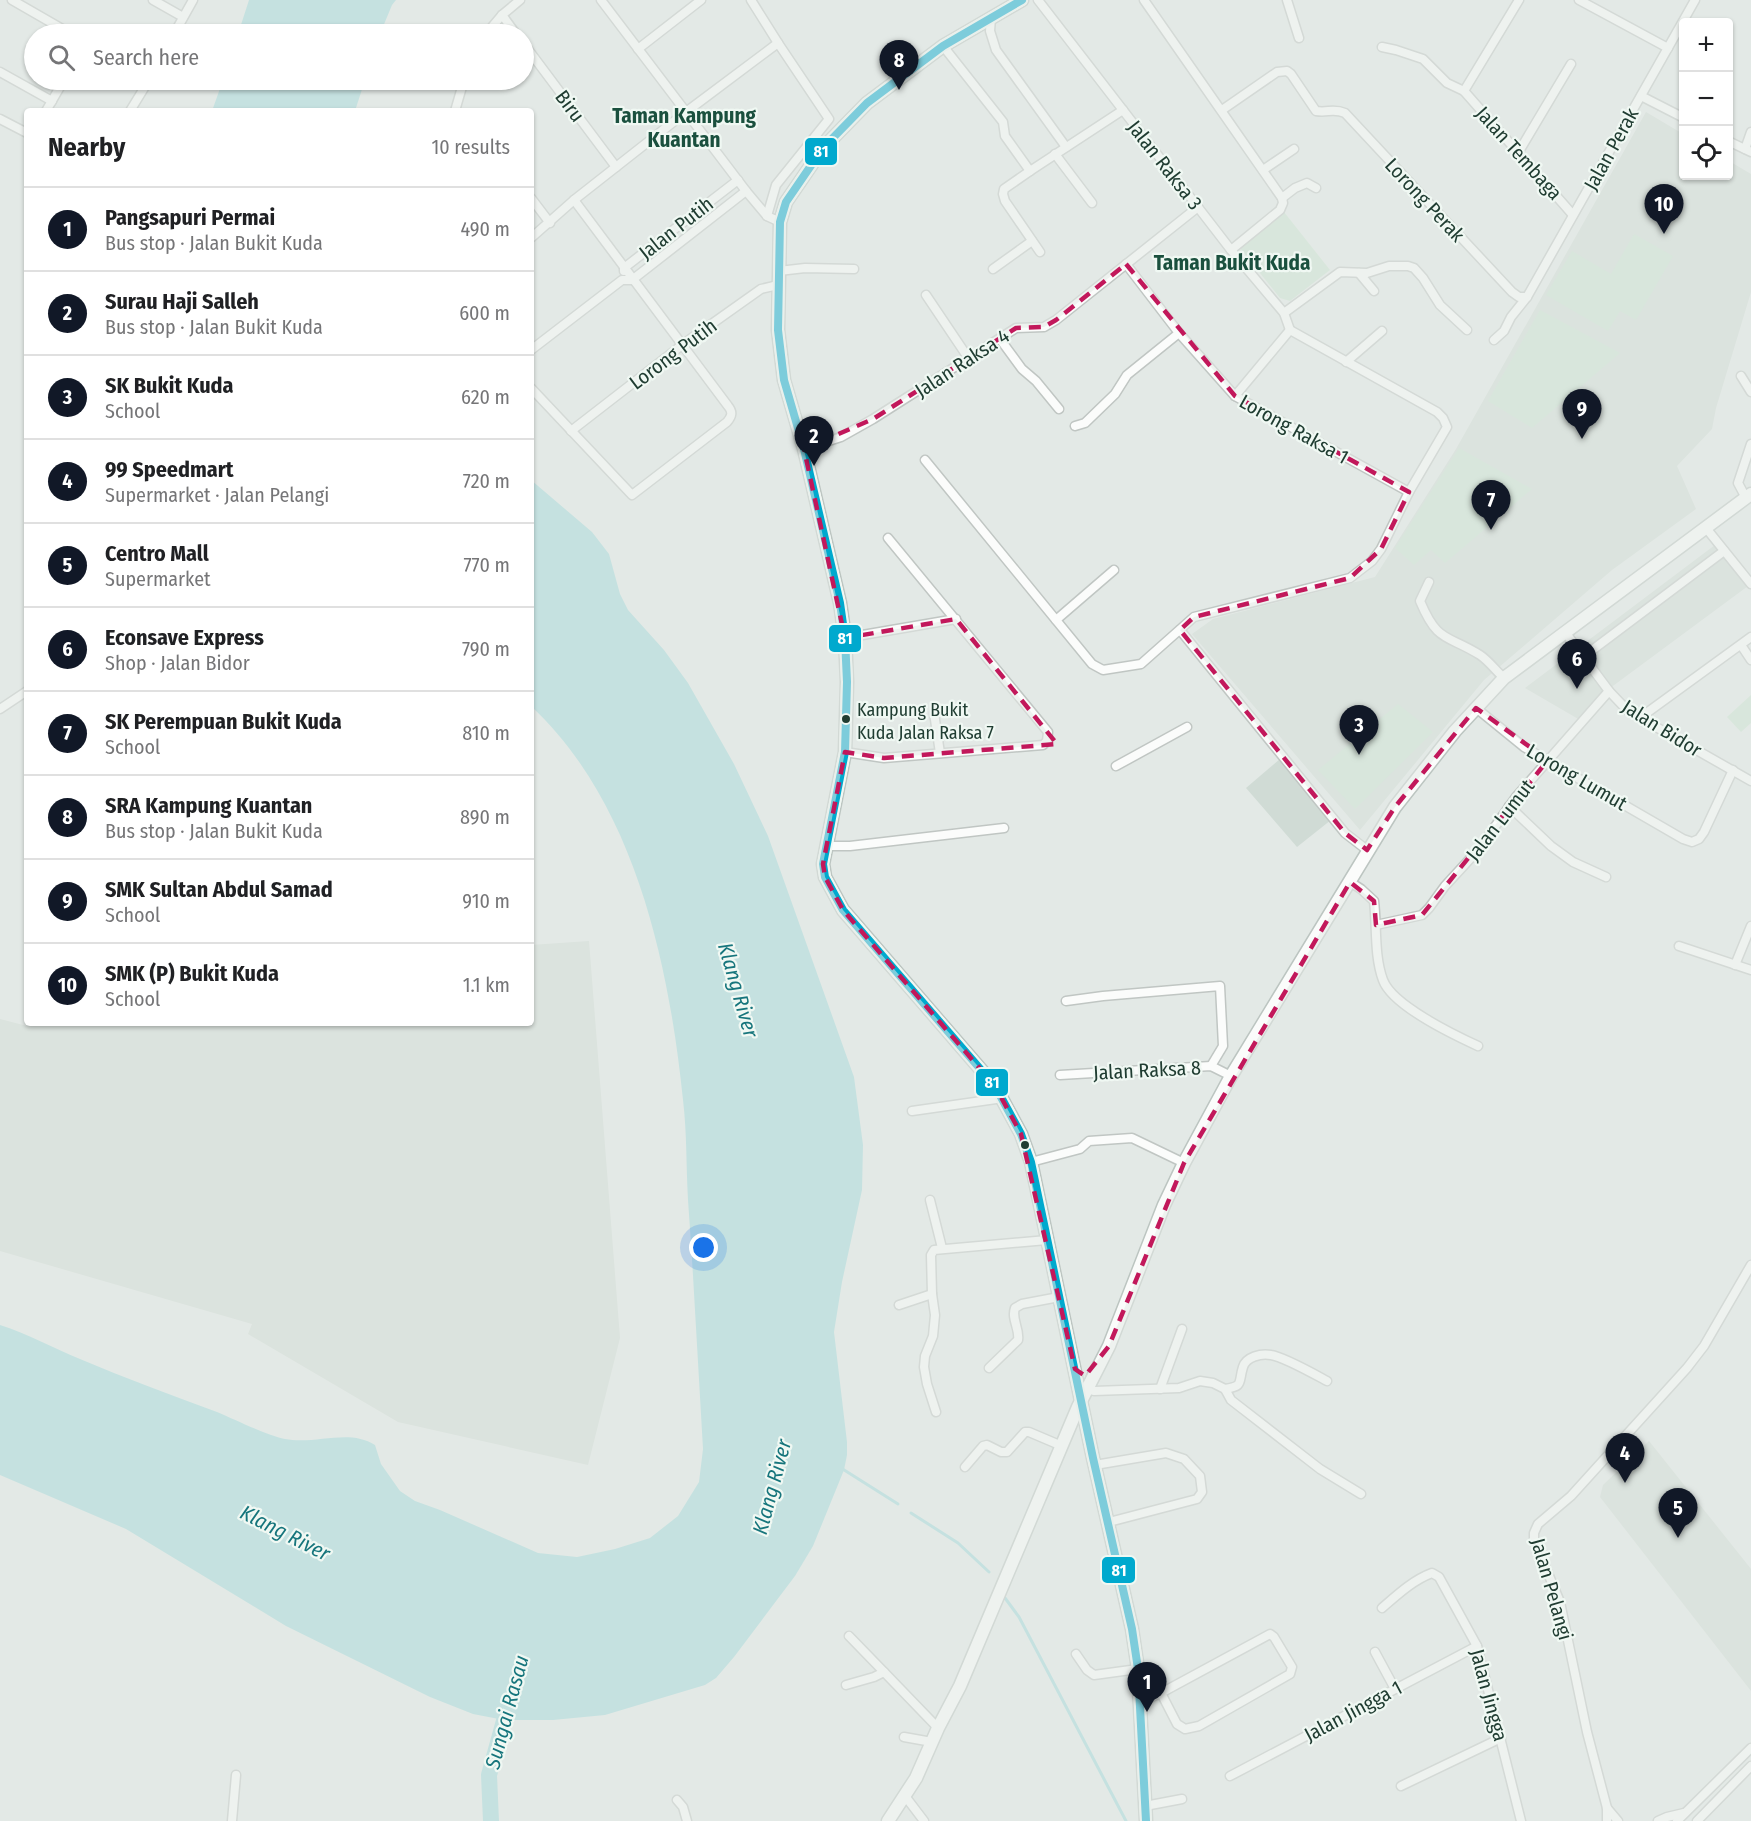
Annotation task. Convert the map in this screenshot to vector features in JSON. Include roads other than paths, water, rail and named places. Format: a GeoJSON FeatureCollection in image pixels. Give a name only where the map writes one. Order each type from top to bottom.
{"type":"FeatureCollection","features":[{"type":"Feature","properties":{"kind":"street"},"geometry":{"type":"LineString","coordinates":[[12,0],[54,24]]}},
{"type":"Feature","properties":{"kind":"street"},"geometry":{"type":"LineString","coordinates":[[153,0],[183,17]]}},
{"type":"Feature","properties":{"kind":"street"},"geometry":{"type":"LineString","coordinates":[[179,24],[193,0]]}},
{"type":"Feature","properties":{"kind":"street"},"geometry":{"type":"LineString","coordinates":[[494,24],[520,0]]}},
{"type":"Feature","properties":{"kind":"street"},"geometry":{"type":"LineString","coordinates":[[601,0],[746,191],[767,216],[780,222]]}},
{"type":"Feature","properties":{"kind":"street"},"geometry":{"type":"LineString","coordinates":[[638,49],[700,0]]}},
{"type":"Feature","properties":{"kind":"street"},"geometry":{"type":"LineString","coordinates":[[751,0],[829,119],[776,185],[767,216]]}},
{"type":"Feature","properties":{"kind":"street"},"geometry":{"type":"LineString","coordinates":[[1022,0],[1008,3],[991,18],[943,46],[867,103],[823,148],[786,202],[780,222],[778,330],[784,380],[804,449],[840,603],[845,638],[847,682],[845,752],[823,864],[825,877],[843,910],[995,1086],[1022,1134],[1031,1162],[1132,1629],[1138,1669],[1146,1821]]}},
{"type":"Feature","properties":{"kind":"street","name":"Jalan Raksa 3"},"geometry":{"type":"LineString","coordinates":[[1038,0],[1231,250],[1284,313],[1290,330]]}},
{"type":"Feature","properties":{"kind":"street"},"geometry":{"type":"LineString","coordinates":[[1144,0],[1282,198],[1283,203],[1280,210],[1231,250]]}},
{"type":"Feature","properties":{"kind":"street"},"geometry":{"type":"LineString","coordinates":[[1287,0],[1299,38]]}},
{"type":"Feature","properties":{"kind":"street"},"geometry":{"type":"LineString","coordinates":[[1464,91],[1519,0]]}},
{"type":"Feature","properties":{"kind":"street"},"geometry":{"type":"LineString","coordinates":[[1579,0],[1668,48]]}},
{"type":"Feature","properties":{"kind":"street","name":"Jalan Perak"},"geometry":{"type":"LineString","coordinates":[[1494,340],[1504,331],[1511,317],[1527,297],[1695,0]]}},
{"type":"Feature","properties":{"kind":"street"},"geometry":{"type":"LineString","coordinates":[[502,15],[509,24]]}},
{"type":"Feature","properties":{"kind":"street"},"geometry":{"type":"LineString","coordinates":[[991,18],[990,31],[996,50],[1066,147]]}},
{"type":"Feature","properties":{"kind":"street"},"geometry":{"type":"LineString","coordinates":[[534,236],[574,200],[686,112],[778,44]]}},
{"type":"Feature","properties":{"kind":"street"},"geometry":{"type":"LineString","coordinates":[[943,46],[1003,122],[1005,136],[1030,171]]}},
{"type":"Feature","properties":{"kind":"street","name":"Jalan Tembaga"},"geometry":{"type":"LineString","coordinates":[[1382,47],[1423,59],[1448,84],[1464,91],[1573,215]]}},
{"type":"Feature","properties":{"kind":"street","name":"Biru"},"geometry":{"type":"LineString","coordinates":[[534,58],[615,168]]}},
{"type":"Feature","properties":{"kind":"street"},"geometry":{"type":"LineString","coordinates":[[1518,153],[1572,64]]}},
{"type":"Feature","properties":{"kind":"street","name":"Lorong Perak"},"geometry":{"type":"LineString","coordinates":[[1222,110],[1282,70],[1291,74],[1316,111],[1321,115],[1337,110],[1345,113],[1507,286],[1519,297],[1527,297]]}},
{"type":"Feature","properties":{"kind":"street"},"geometry":{"type":"LineString","coordinates":[[0,72],[24,85]]}},
{"type":"Feature","properties":{"kind":"street"},"geometry":{"type":"LineString","coordinates":[[32,90],[52,101]]}},
{"type":"Feature","properties":{"kind":"street"},"geometry":{"type":"LineString","coordinates":[[48,108],[58,90]]}},
{"type":"Feature","properties":{"kind":"street"},"geometry":{"type":"LineString","coordinates":[[132,108],[142,90]]}},
{"type":"Feature","properties":{"kind":"street"},"geometry":{"type":"LineString","coordinates":[[456,107],[461,90]]}},
{"type":"Feature","properties":{"kind":"street"},"geometry":{"type":"LineString","coordinates":[[1641,96],[1679,116]]}},
{"type":"Feature","properties":{"kind":"street"},"geometry":{"type":"LineString","coordinates":[[1040,252],[1005,201],[1003,194],[1007,186],[1123,110]]}},
{"type":"Feature","properties":{"kind":"street"},"geometry":{"type":"LineString","coordinates":[[0,119],[24,131]]}},
{"type":"Feature","properties":{"kind":"street"},"geometry":{"type":"LineString","coordinates":[[1733,144],[1748,151],[1751,132]]}},
{"type":"Feature","properties":{"kind":"street"},"geometry":{"type":"LineString","coordinates":[[1263,170],[1294,148]]}},
{"type":"Feature","properties":{"kind":"street"},"geometry":{"type":"LineString","coordinates":[[1055,154],[1092,203]]}},
{"type":"Feature","properties":{"kind":"street","name":"Jalan Putih"},"geometry":{"type":"LineString","coordinates":[[738,180],[624,268],[622,280],[632,280],[746,191]]}},
{"type":"Feature","properties":{"kind":"street"},"geometry":{"type":"LineString","coordinates":[[1282,198],[1295,188],[1307,183],[1316,188]]}},
{"type":"Feature","properties":{"kind":"street"},"geometry":{"type":"LineString","coordinates":[[534,391],[632,495],[727,422],[732,412],[574,200]]}},
{"type":"Feature","properties":{"kind":"street"},"geometry":{"type":"LineString","coordinates":[[534,202],[550,223]]}},
{"type":"Feature","properties":{"kind":"street","name":"Jalan Raksa 4"},"geometry":{"type":"LineString","coordinates":[[804,449],[841,437],[873,419],[1016,328],[1044,327],[1056,320],[1198,207]]}},
{"type":"Feature","properties":{"kind":"street"},"geometry":{"type":"LineString","coordinates":[[993,269],[1032,241]]}},
{"type":"Feature","properties":{"kind":"street","name":"Lorong Raksa 1"},"geometry":{"type":"LineString","coordinates":[[1126,264],[1179,333],[1234,396],[1409,492]]}},
{"type":"Feature","properties":{"kind":"street"},"geometry":{"type":"LineString","coordinates":[[1284,313],[1340,272],[1359,273],[1376,271],[1389,266],[1408,266],[1414,268],[1440,305],[1467,330]]}},
{"type":"Feature","properties":{"kind":"street"},"geometry":{"type":"LineString","coordinates":[[779,271],[805,268],[854,270]]}},
{"type":"Feature","properties":{"kind":"street"},"geometry":{"type":"LineString","coordinates":[[1359,273],[1374,291]]}},
{"type":"Feature","properties":{"kind":"street"},"geometry":{"type":"LineString","coordinates":[[534,348],[622,280]]}},
{"type":"Feature","properties":{"kind":"street","name":"Lorong Putih"},"geometry":{"type":"LineString","coordinates":[[572,431],[682,345],[761,289],[778,285]]}},
{"type":"Feature","properties":{"kind":"street"},"geometry":{"type":"LineString","coordinates":[[926,295],[969,359]]}},
{"type":"Feature","properties":{"kind":"street"},"geometry":{"type":"LineString","coordinates":[[925,460],[1092,664],[1103,670],[1141,664],[1194,617],[1350,578],[1372,561],[1380,549],[1409,492],[1445,432],[1446,423],[1437,412],[1290,330],[1234,396]]}},
{"type":"Feature","properties":{"kind":"street"},"geometry":{"type":"LineString","coordinates":[[1346,362],[1382,331]]}},
{"type":"Feature","properties":{"kind":"street"},"geometry":{"type":"LineString","coordinates":[[1075,426],[1085,423],[1115,394],[1127,375],[1179,333]]}},
{"type":"Feature","properties":{"kind":"street"},"geometry":{"type":"LineString","coordinates":[[1000,339],[1022,369],[1036,381],[1059,409]]}},
{"type":"Feature","properties":{"kind":"street"},"geometry":{"type":"LineString","coordinates":[[1741,376],[1751,390]]}},
{"type":"Feature","properties":{"kind":"street"},"geometry":{"type":"LineString","coordinates":[[1083,1406],[1094,1391],[1107,1350],[1164,1205],[1184,1163],[1231,1076],[1395,807],[1476,708],[1504,678],[1748,496],[1738,483],[1751,444]]}},
{"type":"Feature","properties":{"kind":"street"},"geometry":{"type":"LineString","coordinates":[[1706,528],[1751,584]]}},
{"type":"Feature","properties":{"kind":"street"},"geometry":{"type":"LineString","coordinates":[[845,752],[884,758],[1043,745],[1047,741],[1048,732],[888,538]]}},
{"type":"Feature","properties":{"kind":"street"},"geometry":{"type":"LineString","coordinates":[[1583,657],[1724,551]]}},
{"type":"Feature","properties":{"kind":"street"},"geometry":{"type":"LineString","coordinates":[[1056,620],[1114,570]]}},
{"type":"Feature","properties":{"kind":"street"},"geometry":{"type":"LineString","coordinates":[[1429,582],[1420,601],[1427,617],[1439,634],[1480,656],[1504,678]]}},
{"type":"Feature","properties":{"kind":"street"},"geometry":{"type":"LineString","coordinates":[[845,638],[956,619]]}},
{"type":"Feature","properties":{"kind":"street"},"geometry":{"type":"LineString","coordinates":[[1180,630],[1345,833],[1367,850]]}},
{"type":"Feature","properties":{"kind":"street","name":"Jalan Bidor"},"geometry":{"type":"LineString","coordinates":[[1564,632],[1609,691],[1628,711],[1751,781]]}},
{"type":"Feature","properties":{"kind":"street"},"geometry":{"type":"LineString","coordinates":[[1641,717],[1751,637]]}},
{"type":"Feature","properties":{"kind":"street"},"geometry":{"type":"LineString","coordinates":[[1741,645],[1751,660]]}},
{"type":"Feature","properties":{"kind":"street","name":"Jalan Lumut"},"geometry":{"type":"LineString","coordinates":[[1376,925],[1422,915],[1479,849],[1509,806],[1609,691]]}},
{"type":"Feature","properties":{"kind":"street"},"geometry":{"type":"LineString","coordinates":[[0,709],[24,693]]}},
{"type":"Feature","properties":{"kind":"street","name":"Lorong Lumut"},"geometry":{"type":"LineString","coordinates":[[1476,708],[1524,747],[1683,839],[1692,842],[1699,839],[1704,832],[1733,770]]}},
{"type":"Feature","properties":{"kind":"street"},"geometry":{"type":"LineString","coordinates":[[934,713],[940,753]]}},
{"type":"Feature","properties":{"kind":"street"},"geometry":{"type":"LineString","coordinates":[[1116,766],[1187,727]]}},
{"type":"Feature","properties":{"kind":"street"},"geometry":{"type":"LineString","coordinates":[[1509,806],[1551,846],[1573,862],[1606,878]]}},
{"type":"Feature","properties":{"kind":"street"},"geometry":{"type":"LineString","coordinates":[[827,846],[850,846],[1004,828]]}},
{"type":"Feature","properties":{"kind":"street"},"geometry":{"type":"LineString","coordinates":[[1350,882],[1374,901],[1382,978],[1392,995],[1440,1026],[1478,1046]]}},
{"type":"Feature","properties":{"kind":"street"},"geometry":{"type":"LineString","coordinates":[[1735,965],[1751,926]]}},
{"type":"Feature","properties":{"kind":"street"},"geometry":{"type":"LineString","coordinates":[[1679,946],[1751,970]]}},
{"type":"Feature","properties":{"kind":"street"},"geometry":{"type":"LineString","coordinates":[[1066,1001],[1220,986],[1223,1046],[1211,1066]]}},
{"type":"Feature","properties":{"kind":"street","name":"Jalan Raksa 8"},"geometry":{"type":"LineString","coordinates":[[1060,1075],[1211,1066],[1231,1076]]}},
{"type":"Feature","properties":{"kind":"street"},"geometry":{"type":"LineString","coordinates":[[912,1111],[1002,1098]]}},
{"type":"Feature","properties":{"kind":"street"},"geometry":{"type":"LineString","coordinates":[[1031,1162],[1080,1149],[1089,1141],[1132,1138],[1184,1163]]}},
{"type":"Feature","properties":{"kind":"street"},"geometry":{"type":"LineString","coordinates":[[930,1200],[942,1248]]}},
{"type":"Feature","properties":{"kind":"street"},"geometry":{"type":"LineString","coordinates":[[936,1412],[924,1367],[925,1356],[933,1336],[935,1315],[931,1255],[934,1250],[1047,1240]]}},
{"type":"Feature","properties":{"kind":"street","name":"Jalan Pelangi"},"geometry":{"type":"LineString","coordinates":[[1607,1809],[1587,1732],[1560,1602],[1534,1540],[1534,1533],[1538,1524],[1571,1496],[1688,1368],[1704,1346],[1751,1265]]}},
{"type":"Feature","properties":{"kind":"street"},"geometry":{"type":"LineString","coordinates":[[899,1305],[932,1294]]}},
{"type":"Feature","properties":{"kind":"street"},"geometry":{"type":"LineString","coordinates":[[989,1368],[1018,1340],[1019,1335],[1013,1313],[1015,1308],[1022,1304],[1059,1297]]}},
{"type":"Feature","properties":{"kind":"street"},"geometry":{"type":"LineString","coordinates":[[1160,1389],[1182,1329]]}},
{"type":"Feature","properties":{"kind":"street"},"geometry":{"type":"LineString","coordinates":[[888,1821],[924,1763],[938,1728],[960,1686],[1063,1446],[1107,1350]]}},
{"type":"Feature","properties":{"kind":"street"},"geometry":{"type":"LineString","coordinates":[[1094,1391],[1179,1388],[1200,1381],[1213,1383],[1225,1389],[1236,1387],[1241,1383],[1243,1366],[1247,1360],[1258,1355],[1271,1355],[1327,1381]]}},
{"type":"Feature","properties":{"kind":"street"},"geometry":{"type":"LineString","coordinates":[[1075,1369],[1085,1376],[1100,1364]]}},
{"type":"Feature","properties":{"kind":"street"},"geometry":{"type":"LineString","coordinates":[[1225,1389],[1230,1400],[1320,1469],[1361,1494]]}},
{"type":"Feature","properties":{"kind":"street"},"geometry":{"type":"LineString","coordinates":[[965,1467],[983,1446],[987,1445],[1001,1452],[1007,1452],[1025,1432],[1029,1431],[1063,1446]]}},
{"type":"Feature","properties":{"kind":"street"},"geometry":{"type":"LineString","coordinates":[[1063,1446],[1079,1433],[1084,1435],[1091,1447]]}},
{"type":"Feature","properties":{"kind":"street"},"geometry":{"type":"LineString","coordinates":[[1095,1465],[1166,1453],[1184,1459],[1200,1476],[1202,1484],[1202,1492],[1197,1499],[1108,1522]]}},
{"type":"Feature","properties":{"kind":"street","name":"Jalan Jingga"},"geometry":{"type":"LineString","coordinates":[[1382,1608],[1404,1589],[1425,1576],[1432,1574],[1439,1576],[1477,1646],[1521,1821]]}},
{"type":"Feature","properties":{"kind":"street"},"geometry":{"type":"LineString","coordinates":[[1140,1702],[1270,1634],[1292,1667],[1290,1674],[1199,1726],[1185,1729],[1178,1724],[1161,1693]]}},
{"type":"Feature","properties":{"kind":"street"},"geometry":{"type":"LineString","coordinates":[[849,1636],[938,1728]]}},
{"type":"Feature","properties":{"kind":"street","name":"Jalan Jingga 1"},"geometry":{"type":"LineString","coordinates":[[1230,1776],[1477,1646]]}},
{"type":"Feature","properties":{"kind":"street"},"geometry":{"type":"LineString","coordinates":[[1375,1652],[1395,1689]]}},
{"type":"Feature","properties":{"kind":"street"},"geometry":{"type":"LineString","coordinates":[[1076,1654],[1087,1670],[1094,1675],[1138,1669]]}},
{"type":"Feature","properties":{"kind":"street"},"geometry":{"type":"LineString","coordinates":[[846,1685],[884,1672]]}},
{"type":"Feature","properties":{"kind":"street"},"geometry":{"type":"LineString","coordinates":[[904,1737],[932,1742]]}},
{"type":"Feature","properties":{"kind":"street"},"geometry":{"type":"LineString","coordinates":[[1401,1786],[1501,1738]]}},
{"type":"Feature","properties":{"kind":"street"},"geometry":{"type":"LineString","coordinates":[[1677,1821],[1751,1748]]}},
{"type":"Feature","properties":{"kind":"street"},"geometry":{"type":"LineString","coordinates":[[1697,1821],[1751,1766]]}},
{"type":"Feature","properties":{"kind":"street"},"geometry":{"type":"LineString","coordinates":[[232,1821],[236,1775]]}},
{"type":"Feature","properties":{"kind":"street"},"geometry":{"type":"LineString","coordinates":[[905,1796],[924,1821]]}},
{"type":"Feature","properties":{"kind":"street"},"geometry":{"type":"LineString","coordinates":[[1145,1806],[1182,1799]]}},
{"type":"Feature","properties":{"kind":"street"},"geometry":{"type":"LineString","coordinates":[[677,1800],[683,1806],[687,1821]]}},
{"type":"Feature","properties":{"kind":"street"},"geometry":{"type":"LineString","coordinates":[[1607,1809],[1607,1821]]}},
{"type":"Feature","properties":{"kind":"street"},"geometry":{"type":"LineString","coordinates":[[1607,1809],[1618,1821]]}},
{"type":"Feature","properties":{"kind":"street"},"geometry":{"type":"LineString","coordinates":[[1658,1821],[1685,1813]]}},
{"type":"Feature","properties":{"kind":"water"},"geometry":{"type":"Polygon","coordinates":[[[249,0],[396,0],[384,24],[241,24],[249,0]]]}},
{"type":"Feature","properties":{"kind":"water"},"geometry":{"type":"Polygon","coordinates":[[[219,90],[362,90],[356,108],[213,108],[219,90]]]}},
{"type":"Feature","properties":{"kind":"water","name":"Klang River"},"geometry":{"type":"Polygon","coordinates":[[[534,483],[592,532],[609,554],[620,594],[628,610],[664,650],[688,683],[734,764],[768,836],[854,1077],[863,1145],[862,1190],[842,1282],[834,1332],[847,1455],[844,1470],[813,1546],[795,1576],[716,1678],[705,1685],[605,1715],[553,1720],[504,1720],[473,1714],[430,1697],[286,1626],[126,1529],[0,1475],[0,1325],[277,1437],[296,1440],[343,1437],[365,1440],[375,1445],[381,1464],[400,1491],[415,1501],[538,1553],[577,1557],[615,1549],[650,1538],[678,1516],[699,1482],[703,1449],[685,1125],[677,1048],[656,941],[641,888],[621,837],[597,789],[567,745],[534,709],[534,483]]]}},
{"type":"Feature","properties":{"kind":"waterway"},"geometry":{"type":"LineString","coordinates":[[841,1468],[898,1504]]}},
{"type":"Feature","properties":{"kind":"waterway"},"geometry":{"type":"LineString","coordinates":[[911,1513],[958,1543],[989,1572]]}},
{"type":"Feature","properties":{"kind":"waterway"},"geometry":{"type":"LineString","coordinates":[[1005,1598],[1019,1617],[1126,1821]]}},
{"type":"Feature","properties":{"kind":"waterway","name":"Sungai Rasau"},"geometry":{"type":"LineString","coordinates":[[491,1821],[489,1775],[510,1699]]}},
{"type":"Feature","properties":{"kind":"place","name":"SRA Kampung Kuantan"},"geometry":{"type":"Point","coordinates":[899,90]}},
{"type":"Feature","properties":{"kind":"place","name":"SMK (P) Bukit Kuda"},"geometry":{"type":"Point","coordinates":[1664,234]}},
{"type":"Feature","properties":{"kind":"place","name":"SMK Sultan Abdul Samad"},"geometry":{"type":"Point","coordinates":[1582,439]}},
{"type":"Feature","properties":{"kind":"place","name":"Surau Haji Salleh"},"geometry":{"type":"Point","coordinates":[814,466]}},
{"type":"Feature","properties":{"kind":"place","name":"SK Perempuan Bukit Kuda"},"geometry":{"type":"Point","coordinates":[1491,530]}},
{"type":"Feature","properties":{"kind":"place","name":"Econsave Express"},"geometry":{"type":"Point","coordinates":[1577,689]}},
{"type":"Feature","properties":{"kind":"place","name":"Kampung Bukit Kuda Jalan Raksa 7"},"geometry":{"type":"Point","coordinates":[846,719]}},
{"type":"Feature","properties":{"kind":"place","name":"SK Bukit Kuda"},"geometry":{"type":"Point","coordinates":[1359,755]}},
{"type":"Feature","properties":{"kind":"place","name":"99 Speedmart"},"geometry":{"type":"Point","coordinates":[1625,1483]}},
{"type":"Feature","properties":{"kind":"place","name":"Centro Mall"},"geometry":{"type":"Point","coordinates":[1678,1538]}},
{"type":"Feature","properties":{"kind":"place","name":"Pangsapuri Permai"},"geometry":{"type":"Point","coordinates":[1147,1712]}},
{"type":"Feature","properties":{"kind":"district","name":"Taman Kampung Kuantan"},"geometry":{"type":"Point","coordinates":[684,128]}},
{"type":"Feature","properties":{"kind":"district","name":"Taman Bukit Kuda"},"geometry":{"type":"Point","coordinates":[1232,263]}}]}
